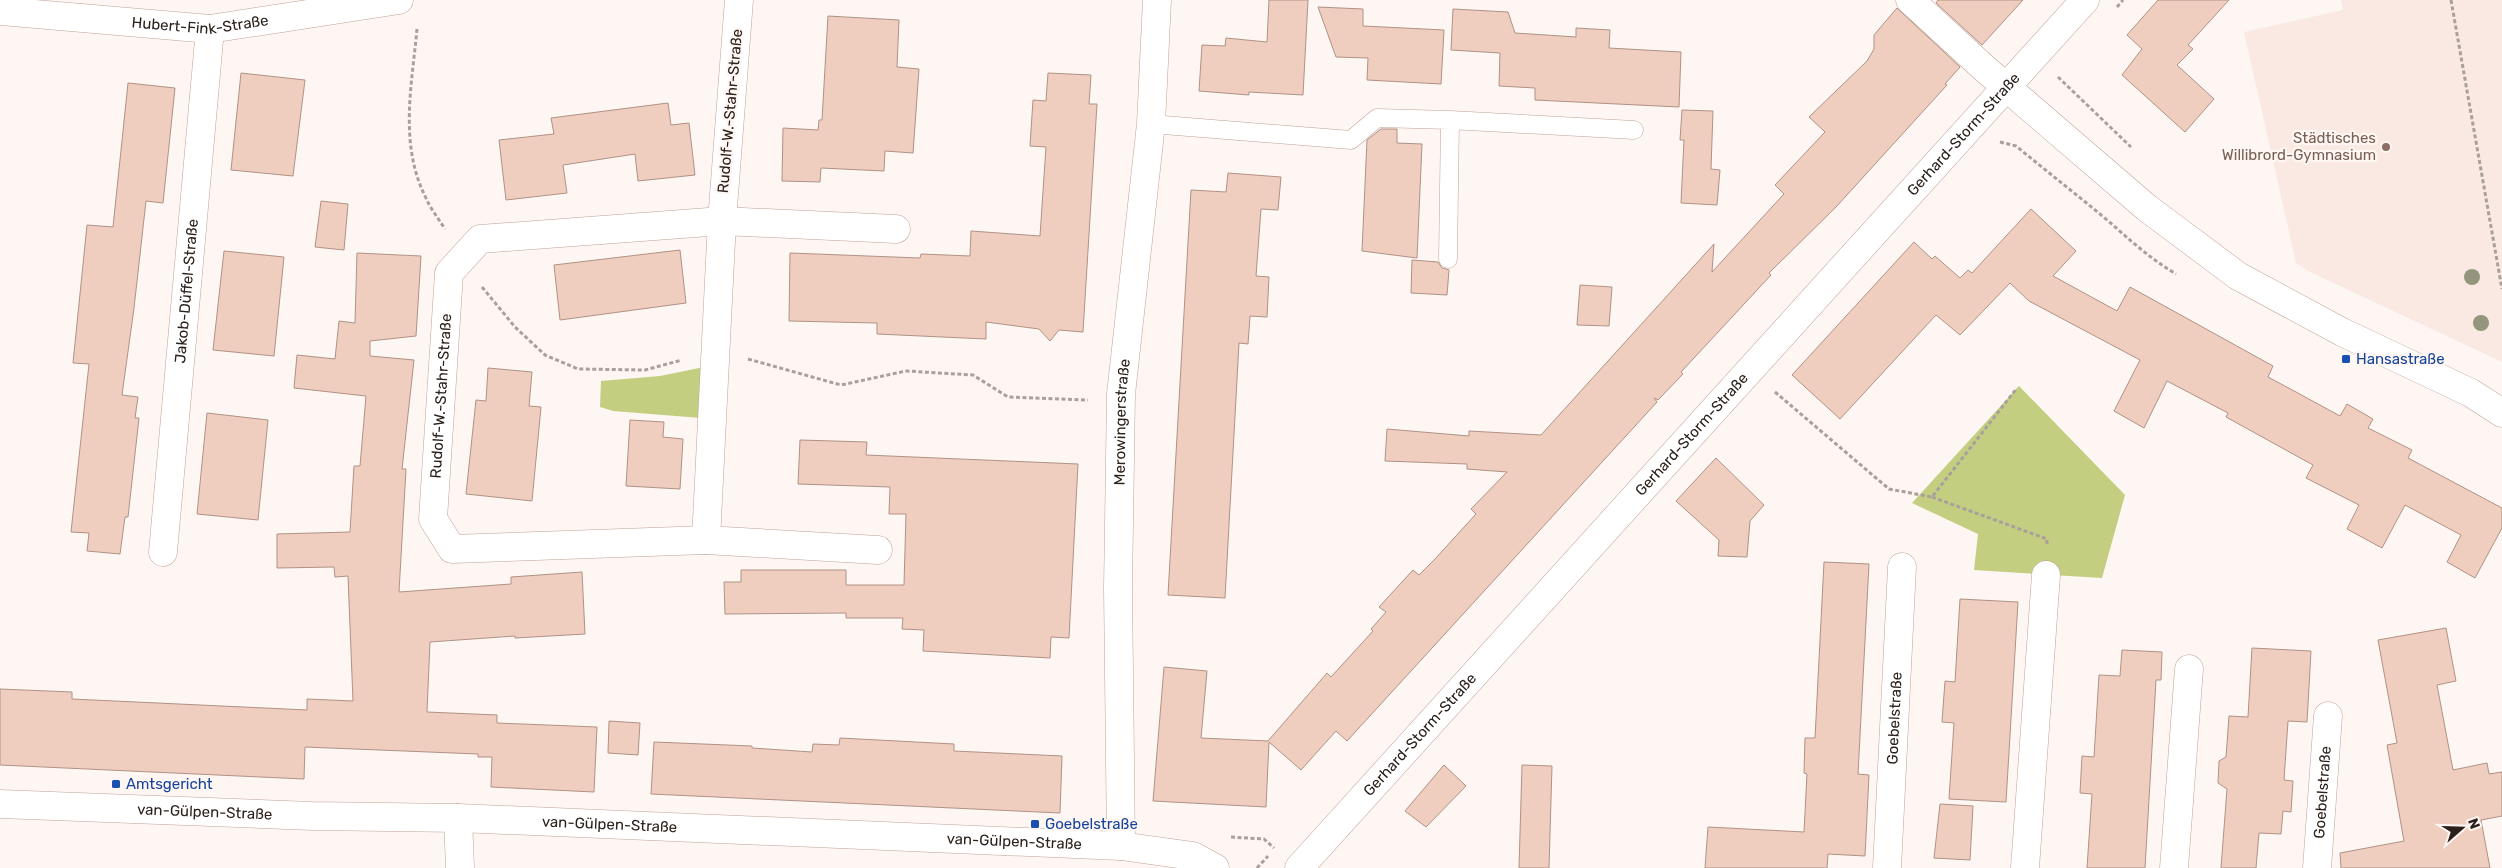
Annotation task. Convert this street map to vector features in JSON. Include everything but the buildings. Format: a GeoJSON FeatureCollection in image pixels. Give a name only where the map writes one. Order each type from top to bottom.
{"type":"FeatureCollection","features":[{"type":"Feature","properties":{"kind":"street","name":"Hubert-Fink-Straße"},"geometry":{"type":"LineString","coordinates":[[0,11],[210,29],[399,0]]}},
{"type":"Feature","properties":{"kind":"street","name":"Rudolf-W.-Stahr-Straße"},"geometry":{"type":"LineString","coordinates":[[706,540],[722,221],[739,0]]}},
{"type":"Feature","properties":{"kind":"street","name":"Merowingerstraße"},"geometry":{"type":"LineString","coordinates":[[1121,846],[1118,588],[1121,394],[1151,124],[1157,0]]}},
{"type":"Feature","properties":{"kind":"street"},"geometry":{"type":"LineString","coordinates":[[1910,0],[1984,68],[2147,208],[2238,276],[2342,332],[2471,393],[2502,413]]}},
{"type":"Feature","properties":{"kind":"street","name":"Gerhard-Storm-Straße"},"geometry":{"type":"LineString","coordinates":[[1299,868],[2084,0]]}},
{"type":"Feature","properties":{"kind":"street","name":"Jakob-Düffel-Straße"},"geometry":{"type":"LineString","coordinates":[[164,552],[210,29]]}},
{"type":"Feature","properties":{"kind":"street","name":"Rudolf-W.-Stahr-Straße"},"geometry":{"type":"LineString","coordinates":[[878,550],[706,540],[452,549],[433,519],[449,273],[480,239],[722,221],[896,229]]}},
{"type":"Feature","properties":{"kind":"street","name":"Goebelstraße"},"geometry":{"type":"LineString","coordinates":[[1887,868],[1902,568]]}},
{"type":"Feature","properties":{"kind":"street"},"geometry":{"type":"LineString","coordinates":[[2025,868],[2046,574]]}},
{"type":"Feature","properties":{"kind":"street"},"geometry":{"type":"LineString","coordinates":[[2174,868],[2189,669]]}},
{"type":"Feature","properties":{"kind":"street","name":"Goebelstraße"},"geometry":{"type":"LineString","coordinates":[[2317,868],[2328,716]]}},
{"type":"Feature","properties":{"kind":"street","name":"van-Gülpen-Straße"},"geometry":{"type":"LineString","coordinates":[[0,804],[312,816],[458,818],[1121,846],[1193,856],[1215,868]]}},
{"type":"Feature","properties":{"kind":"street"},"geometry":{"type":"LineString","coordinates":[[458,818],[460,868]]}},
{"type":"Feature","properties":{"kind":"lane"},"geometry":{"type":"LineString","coordinates":[[1151,124],[1351,140],[1377,118],[1634,130]]}},
{"type":"Feature","properties":{"kind":"lane"},"geometry":{"type":"LineString","coordinates":[[1448,259],[1450,120]]}},
{"type":"Feature","properties":{"kind":"path"},"geometry":{"type":"LineString","coordinates":[[2451,0],[2502,289]]}},
{"type":"Feature","properties":{"kind":"path"},"geometry":{"type":"LineString","coordinates":[[2035,54],[2133,150]]}},
{"type":"Feature","properties":{"kind":"path"},"geometry":{"type":"LineString","coordinates":[[1996,141],[2016,146],[2150,258],[2182,277]]}},
{"type":"Feature","properties":{"kind":"path"},"geometry":{"type":"LineString","coordinates":[[715,350],[841,385],[906,371],[973,375],[1008,397],[1091,400],[1121,394]]}},
{"type":"Feature","properties":{"kind":"path"},"geometry":{"type":"LineString","coordinates":[[1932,498],[2017,388]]}},
{"type":"Feature","properties":{"kind":"path"},"geometry":{"type":"LineString","coordinates":[[1773,390],[1888,489],[1932,498],[2047,539]]}},
{"type":"Feature","properties":{"kind":"shaded area","name":"Städtisches Willibrord-Gymnasium"},"geometry":{"type":"Polygon","coordinates":[[[2341,0],[2502,0],[2502,362],[2310,272],[2296,263],[2244,32],[2343,10],[2341,0]]]}},
{"type":"Feature","properties":{"kind":"green space"},"geometry":{"type":"Polygon","coordinates":[[[704,367],[701,418],[613,411],[600,407],[601,381],[660,376],[704,367]]]}},
{"type":"Feature","properties":{"kind":"green space"},"geometry":{"type":"Polygon","coordinates":[[[2019,386],[2125,495],[2102,578],[1974,570],[1978,534],[1912,503],[2019,386]]]}},
{"type":"Feature","properties":{"kind":"place","name":"Städtisches Willibrord-Gymnasium"},"geometry":{"type":"Point","coordinates":[2386,147]}},
{"type":"Feature","properties":{"kind":"place","name":"Hansastraße"},"geometry":{"type":"Point","coordinates":[2346,359]}},
{"type":"Feature","properties":{"kind":"place","name":"Amtsgericht"},"geometry":{"type":"Point","coordinates":[116,784]}},
{"type":"Feature","properties":{"kind":"place","name":"Goebelstraße"},"geometry":{"type":"Point","coordinates":[1035,824]}}]}
